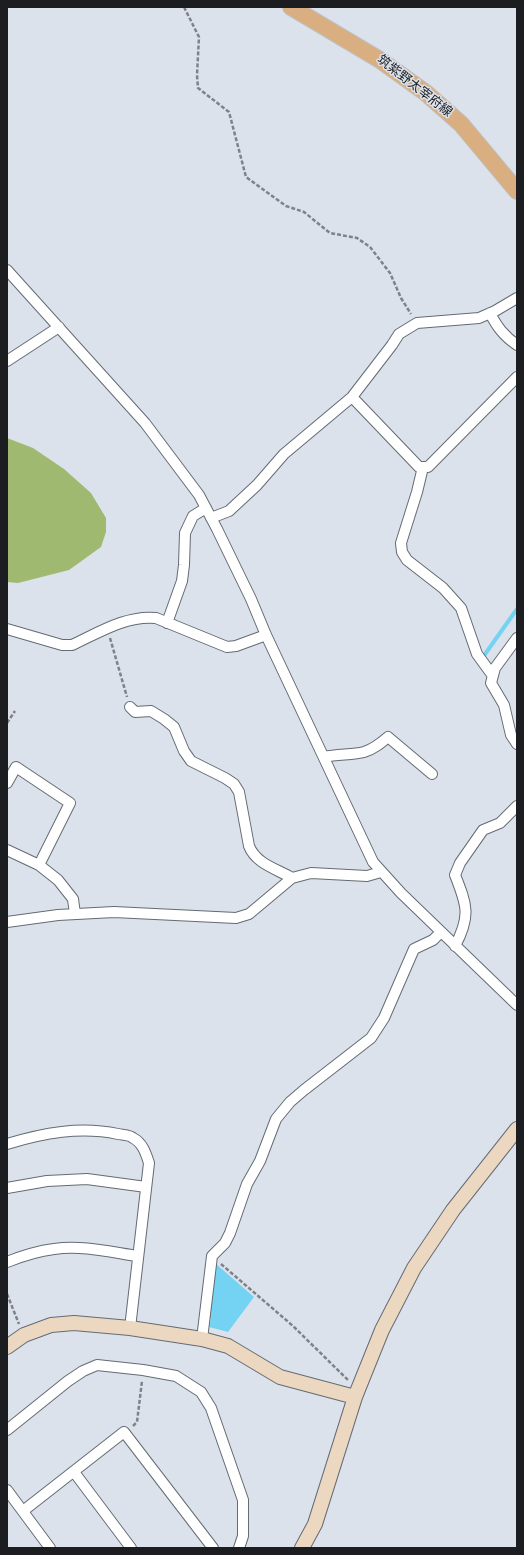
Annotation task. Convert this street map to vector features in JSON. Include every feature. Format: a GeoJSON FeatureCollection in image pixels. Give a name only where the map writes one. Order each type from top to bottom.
{"type":"FeatureCollection","features":[{"type":"Feature","properties":{"kind":"main road","name":"筑紫野太宰府線"},"geometry":{"type":"LineString","coordinates":[[291,7],[380,60],[426,93],[461,124],[517,191]]}},
{"type":"Feature","properties":{"kind":"street"},"geometry":{"type":"LineString","coordinates":[[7,270],[145,423],[206,508],[251,598],[266,635],[373,862],[455,946],[517,1005]]}},
{"type":"Feature","properties":{"kind":"street"},"geometry":{"type":"LineString","coordinates":[[211,518],[229,511],[257,485],[284,454],[352,397],[399,334],[417,323],[479,318],[517,298]]}},
{"type":"Feature","properties":{"kind":"street"},"geometry":{"type":"LineString","coordinates":[[490,313],[498,327],[507,338],[517,345]]}},
{"type":"Feature","properties":{"kind":"street"},"geometry":{"type":"LineString","coordinates":[[7,361],[59,327]]}},
{"type":"Feature","properties":{"kind":"street"},"geometry":{"type":"LineString","coordinates":[[352,397],[419,467],[428,467],[517,377]]}},
{"type":"Feature","properties":{"kind":"street"},"geometry":{"type":"LineString","coordinates":[[423,467],[401,543],[402,552],[407,560],[444,588],[461,608],[477,654],[493,676]]}},
{"type":"Feature","properties":{"kind":"street"},"geometry":{"type":"LineString","coordinates":[[167,623],[182,581],[185,533],[188,524],[194,516],[206,508]]}},
{"type":"Feature","properties":{"kind":"street"},"geometry":{"type":"LineString","coordinates":[[7,629],[62,645],[72,645],[128,620],[146,617],[156,618],[227,647],[236,646],[266,635]]}},
{"type":"Feature","properties":{"kind":"street"},"geometry":{"type":"LineString","coordinates":[[517,638],[495,668],[491,683],[504,705],[511,735],[517,744]]}},
{"type":"Feature","properties":{"kind":"street"},"geometry":{"type":"LineString","coordinates":[[130,707],[135,712],[151,711],[164,719],[174,728],[184,751],[191,761],[234,784],[239,792],[249,846],[252,854],[268,866],[292,878]]}},
{"type":"Feature","properties":{"kind":"street"},"geometry":{"type":"LineString","coordinates":[[324,757],[336,754],[364,752],[379,745],[388,737],[432,774]]}},
{"type":"Feature","properties":{"kind":"street"},"geometry":{"type":"LineString","coordinates":[[7,784],[16,767],[70,803],[39,865]]}},
{"type":"Feature","properties":{"kind":"street"},"geometry":{"type":"LineString","coordinates":[[455,946],[461,935],[467,916],[465,900],[455,875],[460,863],[483,830],[500,823],[517,806]]}},
{"type":"Feature","properties":{"kind":"street"},"geometry":{"type":"LineString","coordinates":[[7,850],[39,865],[58,880],[73,899],[75,914]]}},
{"type":"Feature","properties":{"kind":"street"},"geometry":{"type":"LineString","coordinates":[[7,922],[75,914],[114,912],[236,918],[249,914],[292,878],[311,873],[367,876],[382,872]]}},
{"type":"Feature","properties":{"kind":"street"},"geometry":{"type":"LineString","coordinates":[[202,1339],[212,1256],[225,1244],[247,1184],[260,1161],[276,1119],[290,1102],[304,1090],[371,1038],[384,1018],[414,949],[433,940],[441,932]]}},
{"type":"Feature","properties":{"kind":"street"},"geometry":{"type":"LineString","coordinates":[[302,1548],[315,1524],[357,1393],[382,1330],[414,1268],[453,1210],[517,1129]]}},
{"type":"Feature","properties":{"kind":"street"},"geometry":{"type":"LineString","coordinates":[[7,1144],[53,1132],[78,1130],[111,1133],[133,1138],[142,1146],[149,1163],[137,1256],[130,1328]]}},
{"type":"Feature","properties":{"kind":"street"},"geometry":{"type":"LineString","coordinates":[[7,1188],[47,1181],[87,1179],[146,1186]]}},
{"type":"Feature","properties":{"kind":"street"},"geometry":{"type":"LineString","coordinates":[[7,1262],[28,1254],[55,1248],[86,1248],[137,1256]]}},
{"type":"Feature","properties":{"kind":"street"},"geometry":{"type":"LineString","coordinates":[[7,1347],[24,1335],[51,1325],[74,1323],[130,1328],[202,1339],[228,1346],[280,1376],[357,1393]]}},
{"type":"Feature","properties":{"kind":"street"},"geometry":{"type":"LineString","coordinates":[[7,1430],[83,1371],[97,1365],[143,1370],[176,1376],[202,1392],[211,1408],[243,1500],[243,1536],[239,1548]]}},
{"type":"Feature","properties":{"kind":"street"},"geometry":{"type":"LineString","coordinates":[[23,1511],[124,1432],[213,1548]]}},
{"type":"Feature","properties":{"kind":"street"},"geometry":{"type":"LineString","coordinates":[[74,1472],[131,1548]]}},
{"type":"Feature","properties":{"kind":"street"},"geometry":{"type":"LineString","coordinates":[[7,1490],[50,1548]]}},
{"type":"Feature","properties":{"kind":"path"},"geometry":{"type":"LineString","coordinates":[[184,7],[200,37],[196,75],[198,88],[229,112],[246,177],[286,206],[304,212],[330,233],[357,238],[370,247],[390,273],[401,298],[417,323]]}},
{"type":"Feature","properties":{"kind":"path"},"geometry":{"type":"LineString","coordinates":[[108,629],[130,707]]}},
{"type":"Feature","properties":{"kind":"path"},"geometry":{"type":"LineString","coordinates":[[7,723],[15,711]]}},
{"type":"Feature","properties":{"kind":"path"},"geometry":{"type":"LineString","coordinates":[[212,1256],[293,1326],[357,1393]]}},
{"type":"Feature","properties":{"kind":"path"},"geometry":{"type":"LineString","coordinates":[[7,1294],[24,1335]]}},
{"type":"Feature","properties":{"kind":"path"},"geometry":{"type":"LineString","coordinates":[[124,1432],[136,1422],[143,1370]]}},
{"type":"Feature","properties":{"kind":"green space"},"geometry":{"type":"Polygon","coordinates":[[[7,438],[33,448],[64,469],[91,493],[106,518],[106,532],[101,547],[69,570],[18,583],[7,582],[7,438]]]}},
{"type":"Feature","properties":{"kind":"water"},"geometry":{"type":"Polygon","coordinates":[[[215,1263],[254,1297],[228,1332],[209,1327],[211,1319],[208,1317],[215,1263]]]}},
{"type":"Feature","properties":{"kind":"waterway"},"geometry":{"type":"LineString","coordinates":[[483,657],[517,609]]}}]}
